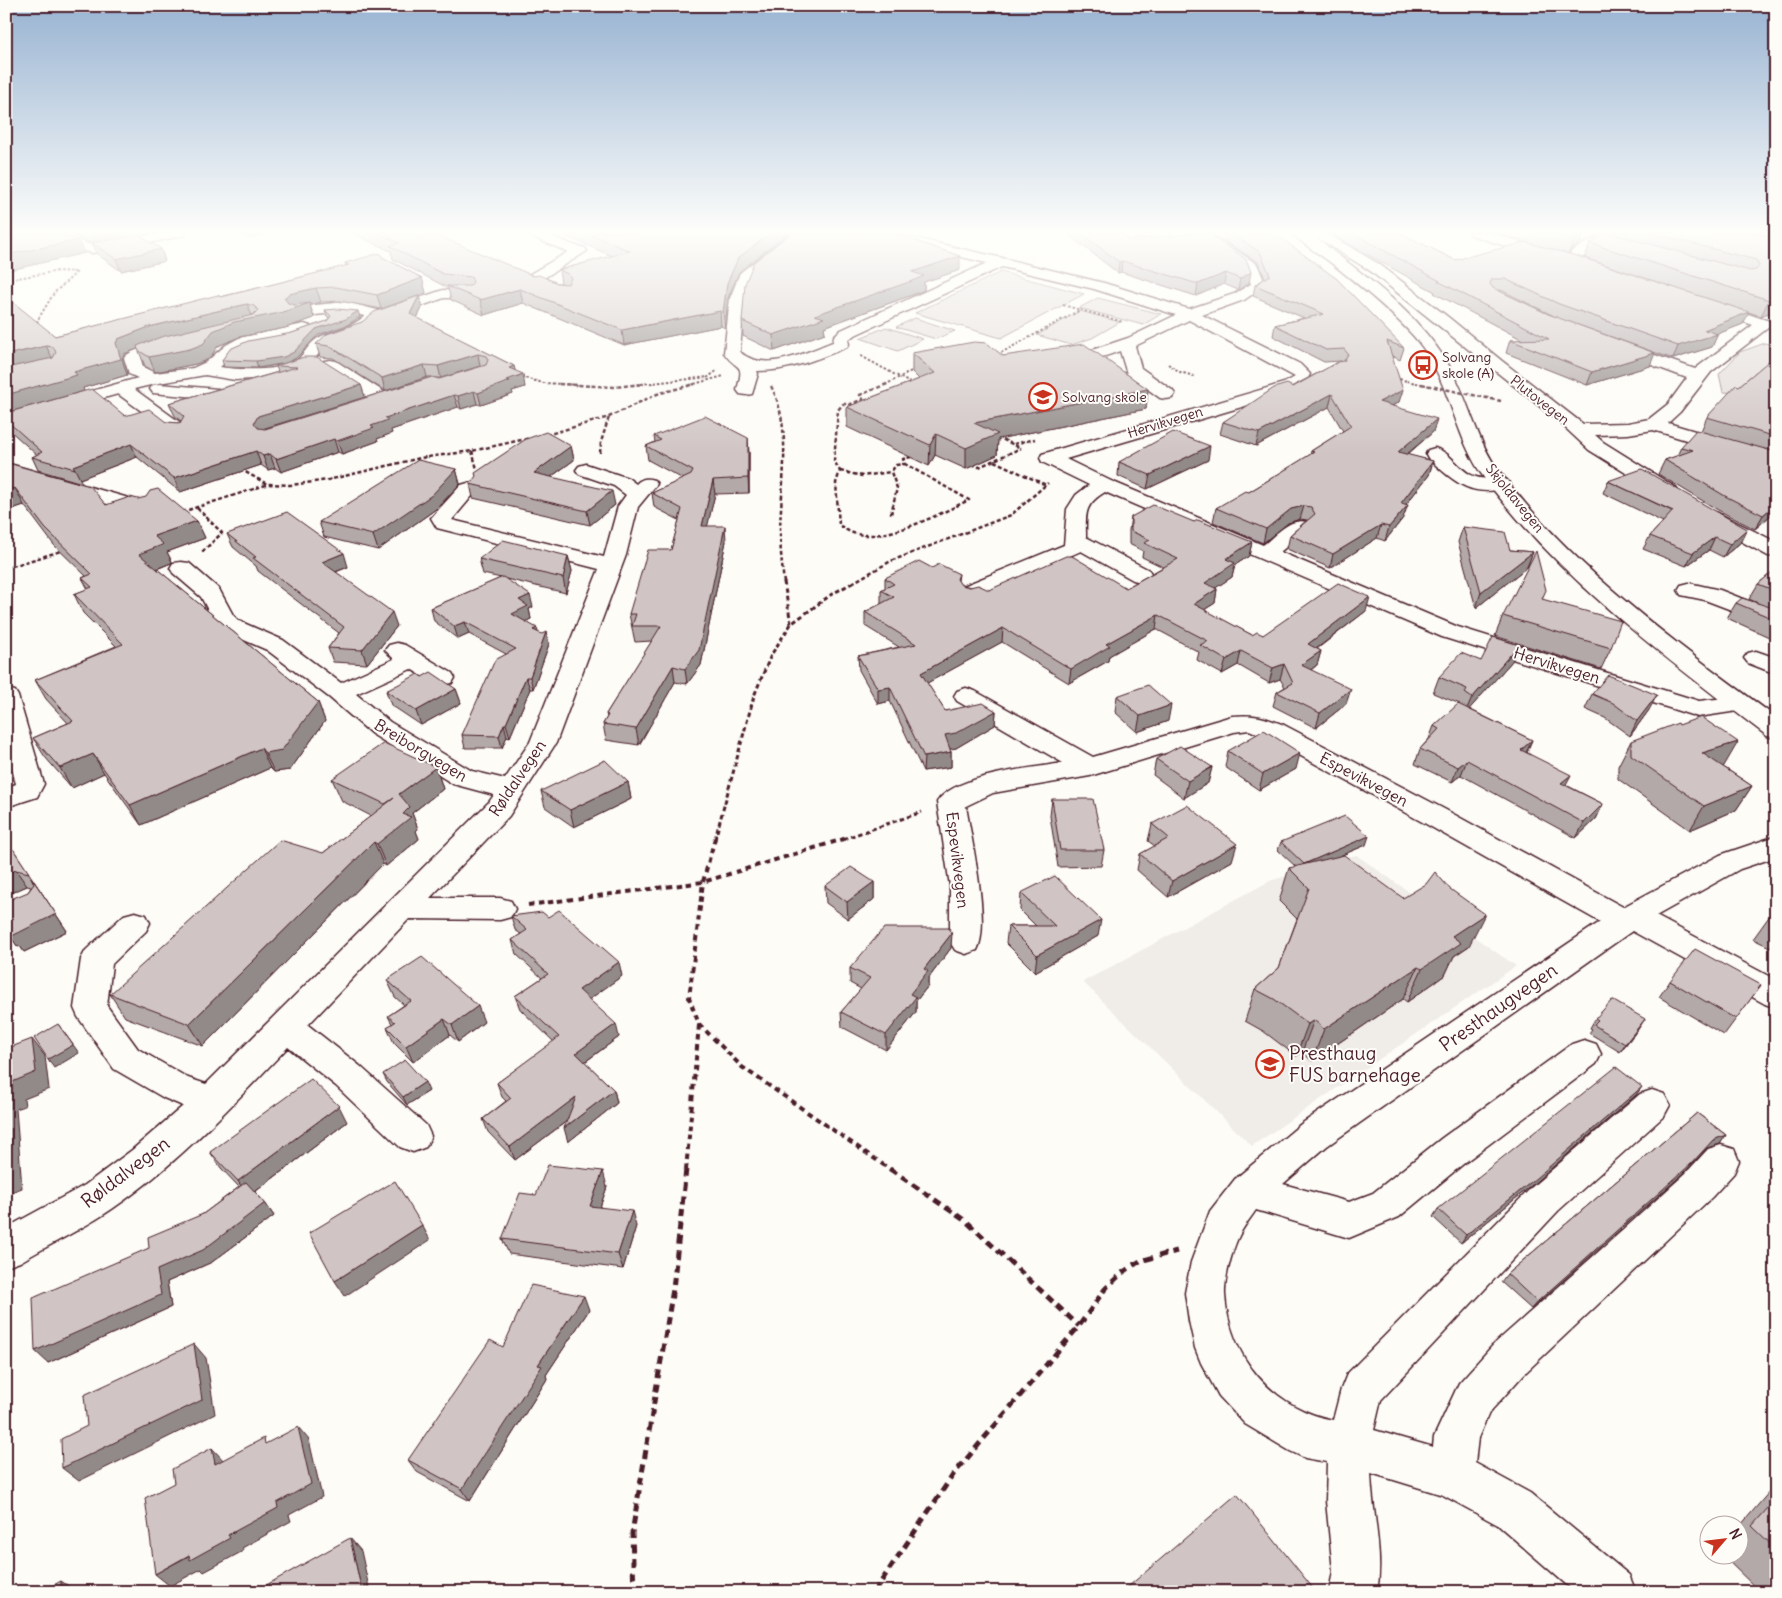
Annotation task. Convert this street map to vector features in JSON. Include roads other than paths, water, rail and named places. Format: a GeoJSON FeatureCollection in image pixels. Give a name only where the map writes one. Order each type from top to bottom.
{"type":"FeatureCollection","features":[{"type":"Feature","properties":{"kind":"street"},"geometry":{"type":"LineString","coordinates":[[229,331],[322,309],[346,307],[380,315]]}},
{"type":"Feature","properties":{"kind":"street"},"geometry":{"type":"LineString","coordinates":[[204,370],[235,375],[251,375],[274,372],[301,365],[324,341],[360,329],[371,319],[405,307]]}},
{"type":"Feature","properties":{"kind":"street"},"geometry":{"type":"LineString","coordinates":[[736,307],[732,354],[741,371],[788,363],[841,344],[840,338],[847,333],[906,307]]}},
{"type":"Feature","properties":{"kind":"street"},"geometry":{"type":"LineString","coordinates":[[1165,307],[1189,314],[1294,368],[1302,374]]}},
{"type":"Feature","properties":{"kind":"street"},"geometry":{"type":"LineString","coordinates":[[994,356],[1026,364],[1095,354],[1126,344],[1157,331],[1189,314],[1211,307]]}},
{"type":"Feature","properties":{"kind":"street","name":"Skjoldavegen"},"geometry":{"type":"LineString","coordinates":[[1389,307],[1422,337],[1432,350],[1457,399],[1470,434],[1491,473],[1528,517],[1575,566],[1656,636],[1776,730]]}},
{"type":"Feature","properties":{"kind":"street","name":"Plutovegen"},"geometry":{"type":"LineString","coordinates":[[1426,307],[1496,365],[1564,417],[1596,446],[1689,504],[1776,551]]}},
{"type":"Feature","properties":{"kind":"street"},"geometry":{"type":"LineString","coordinates":[[1578,430],[1635,428],[1653,424],[1666,417],[1686,395],[1698,376],[1727,351],[1764,324],[1713,307]]}},
{"type":"Feature","properties":{"kind":"street"},"geometry":{"type":"LineString","coordinates":[[6,422],[153,379],[191,374],[204,370],[216,364],[226,351],[246,342],[288,334],[323,322]]}},
{"type":"Feature","properties":{"kind":"street"},"geometry":{"type":"LineString","coordinates":[[153,379],[135,370],[132,358],[162,347],[190,341]]}},
{"type":"Feature","properties":{"kind":"street"},"geometry":{"type":"LineString","coordinates":[[1602,342],[1698,376]]}},
{"type":"Feature","properties":{"kind":"street"},"geometry":{"type":"LineString","coordinates":[[1126,344],[1133,370],[1166,394]]}},
{"type":"Feature","properties":{"kind":"street"},"geometry":{"type":"LineString","coordinates":[[304,362],[326,363],[383,399]]}},
{"type":"Feature","properties":{"kind":"street","name":"Hervikvegen"},"geometry":{"type":"LineString","coordinates":[[1321,370],[1302,374],[1303,378],[1290,386],[1048,458],[1104,485],[1450,632],[1698,709],[1742,704]]}},
{"type":"Feature","properties":{"kind":"street"},"geometry":{"type":"LineString","coordinates":[[128,386],[218,394]]}},
{"type":"Feature","properties":{"kind":"street"},"geometry":{"type":"LineString","coordinates":[[128,386],[179,430]]}},
{"type":"Feature","properties":{"kind":"street"},"geometry":{"type":"LineString","coordinates":[[336,414],[400,394]]}},
{"type":"Feature","properties":{"kind":"street"},"geometry":{"type":"LineString","coordinates":[[1653,424],[1769,453]]}},
{"type":"Feature","properties":{"kind":"street"},"geometry":{"type":"LineString","coordinates":[[1435,454],[1454,472],[1470,483],[1483,485],[1500,484]]}},
{"type":"Feature","properties":{"kind":"street"},"geometry":{"type":"LineString","coordinates":[[6,469],[146,510]]}},
{"type":"Feature","properties":{"kind":"street","name":"Røldalvegen"},"geometry":{"type":"LineString","coordinates":[[6,1249],[98,1197],[145,1162],[212,1102],[499,809],[543,743],[611,565],[628,506],[642,489],[592,472]]}},
{"type":"Feature","properties":{"kind":"street"},"geometry":{"type":"LineString","coordinates":[[969,592],[1072,549],[1076,541],[1075,521],[1080,501],[1092,490],[1104,485]]}},
{"type":"Feature","properties":{"kind":"street"},"geometry":{"type":"LineString","coordinates":[[468,489],[442,518],[444,524],[611,565]]}},
{"type":"Feature","properties":{"kind":"street"},"geometry":{"type":"LineString","coordinates":[[1266,553],[1300,526]]}},
{"type":"Feature","properties":{"kind":"street"},"geometry":{"type":"LineString","coordinates":[[1076,541],[1141,575]]}},
{"type":"Feature","properties":{"kind":"street","name":"Breiborgvegen"},"geometry":{"type":"LineString","coordinates":[[181,568],[211,594],[223,618],[231,626],[275,644],[381,728],[463,778],[512,790]]}},
{"type":"Feature","properties":{"kind":"street"},"geometry":{"type":"LineString","coordinates":[[1689,590],[1712,595],[1776,620]]}},
{"type":"Feature","properties":{"kind":"street"},"geometry":{"type":"LineString","coordinates":[[339,693],[403,654],[443,678]]}},
{"type":"Feature","properties":{"kind":"street"},"geometry":{"type":"LineString","coordinates":[[6,696],[30,784],[26,791],[6,798]]}},
{"type":"Feature","properties":{"kind":"street"},"geometry":{"type":"LineString","coordinates":[[966,696],[1090,767]]}},
{"type":"Feature","properties":{"kind":"street","name":"Espevikvegen"},"geometry":{"type":"LineString","coordinates":[[966,942],[965,886],[951,802],[986,785],[1090,767],[1232,724],[1252,722],[1276,731],[1776,995]]}},
{"type":"Feature","properties":{"kind":"street","name":"Presthaugvegen"},"geometry":{"type":"LineString","coordinates":[[1612,1592],[1514,1509],[1452,1475],[1349,1445],[1305,1436],[1260,1409],[1234,1381],[1216,1348],[1209,1321],[1205,1293],[1211,1262],[1224,1224],[1248,1191],[1314,1135],[1627,918],[1730,862],[1776,846]]}},
{"type":"Feature","properties":{"kind":"street"},"geometry":{"type":"LineString","coordinates":[[404,908],[445,910],[500,909]]}},
{"type":"Feature","properties":{"kind":"street"},"geometry":{"type":"LineString","coordinates":[[135,922],[97,959],[90,1008],[126,1059],[176,1088],[212,1102]]}},
{"type":"Feature","properties":{"kind":"street"},"geometry":{"type":"LineString","coordinates":[[283,1028],[290,1029],[320,1052],[413,1136]]}},
{"type":"Feature","properties":{"kind":"street"},"geometry":{"type":"LineString","coordinates":[[1248,1191],[1348,1220],[1386,1205],[1455,1149],[1584,1054]]}},
{"type":"Feature","properties":{"kind":"street"},"geometry":{"type":"LineString","coordinates":[[1353,1592],[1357,1571],[1349,1501],[1349,1445],[1362,1389],[1544,1199],[1652,1105]]}},
{"type":"Feature","properties":{"kind":"street"},"geometry":{"type":"LineString","coordinates":[[1452,1475],[1456,1437],[1474,1398],[1509,1359],[1636,1244],[1699,1185],[1721,1161]]}},
{"type":"Feature","properties":{"kind":"place","name":"Solvang skole (A)"},"geometry":{"type":"Point","coordinates":[1423,365]}},
{"type":"Feature","properties":{"kind":"place","name":"Solvang skole"},"geometry":{"type":"Point","coordinates":[1043,397]}},
{"type":"Feature","properties":{"kind":"place","name":"Presthaug FUS barnehage"},"geometry":{"type":"Point","coordinates":[1270,1064]}}]}
